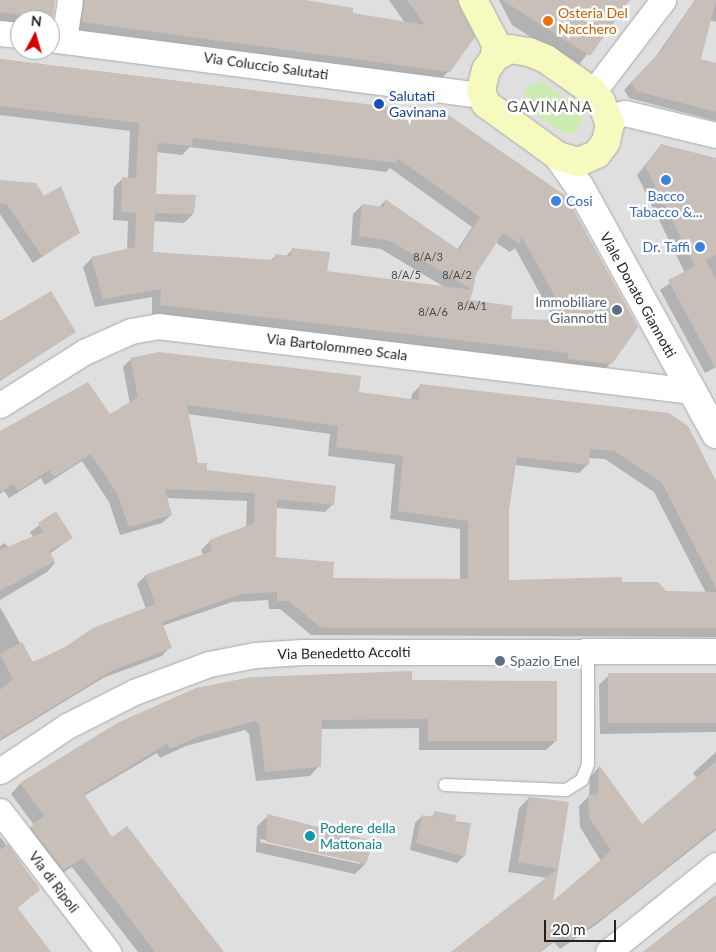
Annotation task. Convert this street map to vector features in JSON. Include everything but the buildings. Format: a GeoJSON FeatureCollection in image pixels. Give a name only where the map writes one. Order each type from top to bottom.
{"type":"FeatureCollection","features":[{"type":"Feature","properties":{"kind":"main road"},"geometry":{"type":"LineString","coordinates":[[473,0],[496,44],[495,57],[483,78],[481,95],[486,104],[506,121],[558,156],[579,162],[597,154],[609,135],[608,117],[592,92],[546,59],[529,52],[510,49],[495,57]]}},
{"type":"Feature","properties":{"kind":"street"},"geometry":{"type":"LineString","coordinates":[[60,31],[70,0]]}},
{"type":"Feature","properties":{"kind":"street"},"geometry":{"type":"LineString","coordinates":[[592,92],[663,0]]}},
{"type":"Feature","properties":{"kind":"street","name":"Via Coluccio Salutati"},"geometry":{"type":"LineString","coordinates":[[60,40],[481,95]]}},
{"type":"Feature","properties":{"kind":"street"},"geometry":{"type":"LineString","coordinates":[[608,117],[625,113],[716,134]]}},
{"type":"Feature","properties":{"kind":"street","name":"Viale Donato Giannotti"},"geometry":{"type":"LineString","coordinates":[[558,156],[580,187],[716,434]]}},
{"type":"Feature","properties":{"kind":"street","name":"Via Bartolommeo Scala"},"geometry":{"type":"LineString","coordinates":[[0,405],[84,352],[131,330],[158,326],[692,391]]}},
{"type":"Feature","properties":{"kind":"street","name":"Via Benedetto Accolti"},"geometry":{"type":"LineString","coordinates":[[0,771],[68,726],[134,692],[231,659],[302,652],[716,652]]}},
{"type":"Feature","properties":{"kind":"street","name":"Via di Ripoli"},"geometry":{"type":"LineString","coordinates":[[0,811],[108,952]]}},
{"type":"Feature","properties":{"kind":"street"},"geometry":{"type":"LineString","coordinates":[[608,952],[716,865]]}},
{"type":"Feature","properties":{"kind":"lane"},"geometry":{"type":"LineString","coordinates":[[444,785],[566,790],[582,780],[588,764],[588,652]]}},
{"type":"Feature","properties":{"kind":"shaded area"},"geometry":{"type":"Polygon","coordinates":[[[0,0],[716,0],[716,952],[0,952],[0,0]]]}},
{"type":"Feature","properties":{"kind":"green space"},"geometry":{"type":"Polygon","coordinates":[[[538,82],[545,83],[581,110],[582,121],[576,132],[566,134],[526,109],[523,103],[525,90],[529,85],[538,82]]]}},
{"type":"Feature","properties":{"kind":"place","name":"Osteria Del Nacchero"},"geometry":{"type":"Point","coordinates":[548,21]}},
{"type":"Feature","properties":{"kind":"place","name":"Salutati Gavinana"},"geometry":{"type":"Point","coordinates":[379,104]}},
{"type":"Feature","properties":{"kind":"place","name":"Bacco Tabacco &..."},"geometry":{"type":"Point","coordinates":[666,180]}},
{"type":"Feature","properties":{"kind":"place","name":"Cosi"},"geometry":{"type":"Point","coordinates":[556,201]}},
{"type":"Feature","properties":{"kind":"place","name":"Dr. Taffi"},"geometry":{"type":"Point","coordinates":[700,247]}},
{"type":"Feature","properties":{"kind":"place","name":"Immobiliare Giannotti"},"geometry":{"type":"Point","coordinates":[617,310]}},
{"type":"Feature","properties":{"kind":"place","name":"Spazio Enel"},"geometry":{"type":"Point","coordinates":[500,661]}},
{"type":"Feature","properties":{"kind":"place","name":"Podere della Mattonaia"},"geometry":{"type":"Point","coordinates":[310,836]}},
{"type":"Feature","properties":{"kind":"district","name":"GAVINANA"},"geometry":{"type":"Point","coordinates":[550,107]}}]}
